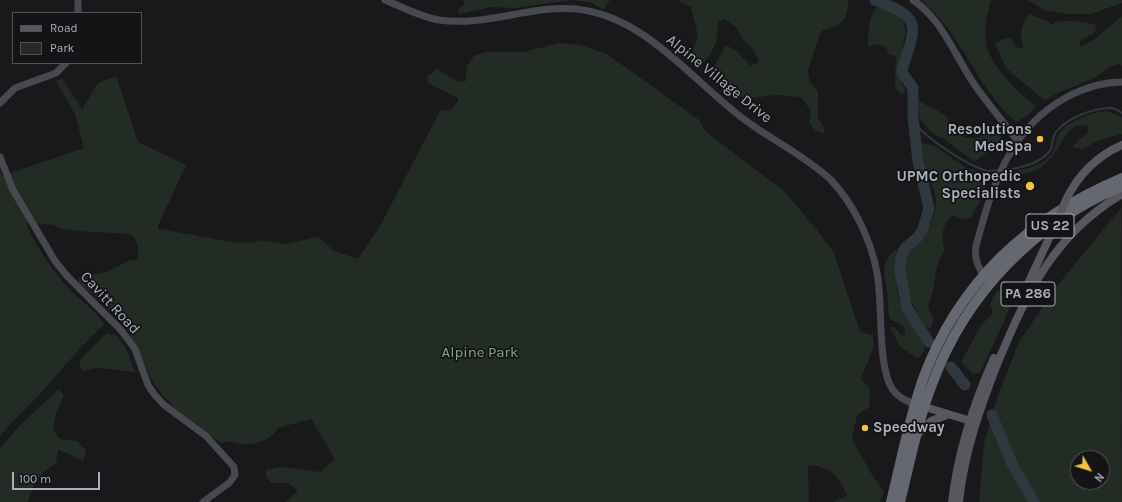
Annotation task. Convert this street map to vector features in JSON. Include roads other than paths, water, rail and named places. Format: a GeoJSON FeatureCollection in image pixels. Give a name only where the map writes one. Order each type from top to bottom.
{"type":"FeatureCollection","features":[{"type":"Feature","properties":{"kind":"highway","name":"US 22"},"geometry":{"type":"LineString","coordinates":[[987,279],[1013,245],[1043,221],[1083,197],[1122,178]]}},
{"type":"Feature","properties":{"kind":"highway","name":"US 22"},"geometry":{"type":"LineString","coordinates":[[891,502],[920,406],[928,367],[945,331],[966,297],[1047,228],[1087,203],[1122,186]]}},
{"type":"Feature","properties":{"kind":"highway","name":"US 22"},"geometry":{"type":"LineString","coordinates":[[900,502],[917,435],[920,406]]}},
{"type":"Feature","properties":{"kind":"main road","name":"PA 286"},"geometry":{"type":"LineString","coordinates":[[952,502],[958,461],[981,389],[1066,200],[1076,182],[1091,165],[1109,151],[1122,145]]}},
{"type":"Feature","properties":{"kind":"main road","name":"PA 286"},"geometry":{"type":"LineString","coordinates":[[959,502],[972,421],[1028,294],[1044,267],[1062,244],[1078,227],[1099,209],[1122,194]]}},
{"type":"Feature","properties":{"kind":"main road"},"geometry":{"type":"LineString","coordinates":[[920,406],[972,421]]}},
{"type":"Feature","properties":{"kind":"main road"},"geometry":{"type":"LineString","coordinates":[[917,435],[931,422],[948,414]]}},
{"type":"Feature","properties":{"kind":"street"},"geometry":{"type":"LineString","coordinates":[[78,0],[78,12]]}},
{"type":"Feature","properties":{"kind":"street","name":"Alpine Village Drive"},"geometry":{"type":"LineString","coordinates":[[385,0],[438,20],[457,21],[485,19],[552,9],[600,13],[639,32],[654,43],[720,101],[830,179],[846,200],[866,236],[876,264],[884,362],[887,381],[896,394],[920,406]]}},
{"type":"Feature","properties":{"kind":"street"},"geometry":{"type":"LineString","coordinates":[[913,0],[938,24],[974,83],[1017,140]]}},
{"type":"Feature","properties":{"kind":"street"},"geometry":{"type":"LineString","coordinates":[[0,103],[15,88],[54,74],[65,64]]}},
{"type":"Feature","properties":{"kind":"street"},"geometry":{"type":"LineString","coordinates":[[987,279],[978,267],[975,250],[1001,170],[1017,140],[1036,117],[1059,101],[1092,86],[1122,82]]}},
{"type":"Feature","properties":{"kind":"street","name":"Cavitt Road"},"geometry":{"type":"LineString","coordinates":[[0,157],[13,190],[55,261],[67,276],[121,330],[134,349],[148,386],[154,394],[164,405],[206,436],[234,467],[235,475],[229,483],[203,502]]}},
{"type":"Feature","properties":{"kind":"waterway"},"geometry":{"type":"LineString","coordinates":[[875,0],[902,12],[909,19],[912,26],[910,43],[902,70],[903,74],[913,88],[913,117],[918,162],[929,208],[923,229],[917,238],[905,248],[901,258],[900,272],[907,308],[929,342]]}},
{"type":"Feature","properties":{"kind":"waterway"},"geometry":{"type":"LineString","coordinates":[[1005,170],[1029,165],[1040,160],[1051,150],[1054,134],[1073,118],[1104,108],[1114,108],[1122,113]]}},
{"type":"Feature","properties":{"kind":"waterway"},"geometry":{"type":"LineString","coordinates":[[914,123],[929,137],[959,158],[988,171],[1000,170]]}},
{"type":"Feature","properties":{"kind":"waterway"},"geometry":{"type":"LineString","coordinates":[[951,367],[965,385]]}},
{"type":"Feature","properties":{"kind":"waterway"},"geometry":{"type":"LineString","coordinates":[[992,415],[1012,464],[1034,502]]}},
{"type":"Feature","properties":{"kind":"place","name":"Resolutions MedSpa"},"geometry":{"type":"Point","coordinates":[1040,139]}},
{"type":"Feature","properties":{"kind":"place","name":"UPMC Orthopedic Specialists"},"geometry":{"type":"Point","coordinates":[1030,186]}},
{"type":"Feature","properties":{"kind":"place","name":"Speedway"},"geometry":{"type":"Point","coordinates":[865,428]}},
{"type":"Feature","properties":{"kind":"park label","name":"Alpine Park"},"geometry":{"type":"Point","coordinates":[480,353]}}]}
